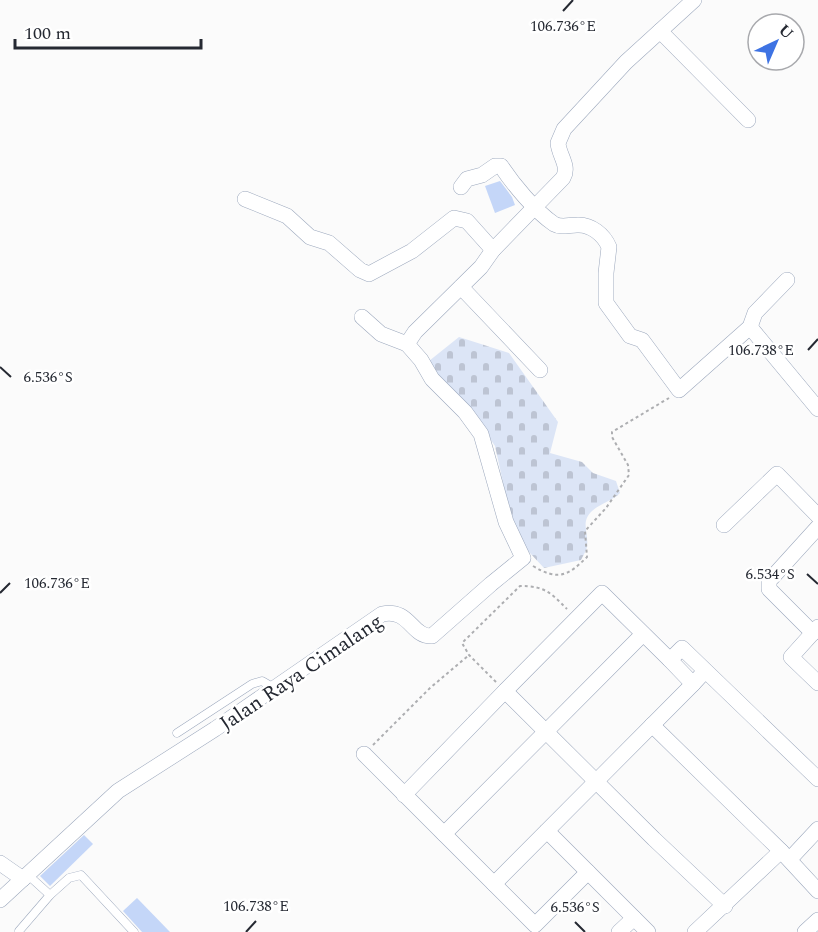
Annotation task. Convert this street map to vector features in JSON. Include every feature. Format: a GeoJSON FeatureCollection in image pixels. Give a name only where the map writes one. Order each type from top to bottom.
{"type":"FeatureCollection","features":[{"type":"Feature","properties":{"kind":"street"},"geometry":{"type":"LineString","coordinates":[[407,344],[423,324],[481,267],[493,250],[534,205],[566,174],[558,143],[564,129],[626,62],[694,0]]}},
{"type":"Feature","properties":{"kind":"street"},"geometry":{"type":"LineString","coordinates":[[660,31],[748,120]]}},
{"type":"Feature","properties":{"kind":"street"},"geometry":{"type":"LineString","coordinates":[[461,186],[467,178],[482,175],[495,166],[501,166],[515,186],[557,225],[585,226],[596,231],[608,243],[606,303],[630,336],[642,340],[679,390],[750,327],[755,313],[787,280]]}},
{"type":"Feature","properties":{"kind":"street"},"geometry":{"type":"LineString","coordinates":[[245,199],[287,216],[310,237],[329,243],[360,270],[369,274],[412,251],[454,218],[467,221],[493,250]]}},
{"type":"Feature","properties":{"kind":"street"},"geometry":{"type":"LineString","coordinates":[[461,287],[540,370]]}},
{"type":"Feature","properties":{"kind":"street"},"geometry":{"type":"LineString","coordinates":[[362,317],[381,334],[407,344],[421,360],[432,379],[473,421],[481,434],[506,522],[523,558]]}},
{"type":"Feature","properties":{"kind":"street"},"geometry":{"type":"LineString","coordinates":[[750,327],[818,408]]}},
{"type":"Feature","properties":{"kind":"street"},"geometry":{"type":"LineString","coordinates":[[724,525],[777,474],[818,516]]}},
{"type":"Feature","properties":{"kind":"street"},"geometry":{"type":"LineString","coordinates":[[818,527],[769,581],[769,589],[816,630],[791,657],[818,683]]}},
{"type":"Feature","properties":{"kind":"street","name":"Jalan Raya Cimalang"},"geometry":{"type":"LineString","coordinates":[[0,900],[118,790],[215,729],[382,614],[400,615],[423,635],[432,636],[523,558]]}},
{"type":"Feature","properties":{"kind":"street"},"geometry":{"type":"LineString","coordinates":[[404,795],[602,593],[693,684]]}},
{"type":"Feature","properties":{"kind":"street"},"geometry":{"type":"LineString","coordinates":[[444,834],[643,634]]}},
{"type":"Feature","properties":{"kind":"street"},"geometry":{"type":"LineString","coordinates":[[670,660],[682,648],[818,779]]}},
{"type":"Feature","properties":{"kind":"street"},"geometry":{"type":"LineString","coordinates":[[494,884],[705,671]]}},
{"type":"Feature","properties":{"kind":"street"},"geometry":{"type":"LineString","coordinates":[[505,691],[725,906]]}},
{"type":"Feature","properties":{"kind":"street"},"geometry":{"type":"LineString","coordinates":[[652,725],[786,855],[818,891]]}},
{"type":"Feature","properties":{"kind":"street"},"geometry":{"type":"LineString","coordinates":[[364,754],[536,925],[588,872]]}},
{"type":"Feature","properties":{"kind":"street"},"geometry":{"type":"LineString","coordinates":[[695,932],[818,829]]}},
{"type":"Feature","properties":{"kind":"street"},"geometry":{"type":"LineString","coordinates":[[547,831],[648,932]]}},
{"type":"Feature","properties":{"kind":"street"},"geometry":{"type":"LineString","coordinates":[[0,862],[26,877]]}},
{"type":"Feature","properties":{"kind":"street"},"geometry":{"type":"LineString","coordinates":[[619,932],[634,918]]}},
{"type":"Feature","properties":{"kind":"street"},"geometry":{"type":"LineString","coordinates":[[805,932],[818,920]]}},
{"type":"Feature","properties":{"kind":"lane"},"geometry":{"type":"LineString","coordinates":[[177,733],[252,684],[262,681],[274,688]]}},
{"type":"Feature","properties":{"kind":"lane"},"geometry":{"type":"LineString","coordinates":[[19,931],[50,895],[77,874],[81,875],[134,932]]}},
{"type":"Feature","properties":{"kind":"lane"},"geometry":{"type":"LineString","coordinates":[[26,877],[50,895]]}},
{"type":"Feature","properties":{"kind":"path"},"geometry":{"type":"LineString","coordinates":[[523,558],[540,570],[558,575],[572,572],[587,557],[585,531],[611,501],[629,475],[628,465],[612,437],[612,432],[653,409],[679,390]]}},
{"type":"Feature","properties":{"kind":"path"},"geometry":{"type":"LineString","coordinates":[[505,691],[469,655],[462,643],[520,586],[534,586],[550,592],[576,618]]}},
{"type":"Feature","properties":{"kind":"path"},"geometry":{"type":"LineString","coordinates":[[364,754],[430,688],[469,655]]}},
{"type":"Feature","properties":{"kind":"green space"},"geometry":{"type":"Polygon","coordinates":[[[459,337],[509,353],[558,422],[550,453],[582,462],[593,473],[616,481],[620,493],[595,508],[586,519],[587,547],[581,560],[544,568],[515,537],[495,446],[474,415],[437,382],[429,361],[459,337]]]}},
{"type":"Feature","properties":{"kind":"building"},"geometry":{"type":"Polygon","coordinates":[[[500,181],[515,205],[495,213],[485,186],[500,181]]]}},
{"type":"Feature","properties":{"kind":"building"},"geometry":{"type":"Polygon","coordinates":[[[84,835],[93,844],[50,886],[40,876],[84,835]]]}},
{"type":"Feature","properties":{"kind":"building"},"geometry":{"type":"Polygon","coordinates":[[[137,898],[170,932],[142,932],[123,911],[137,898]]]}}]}
